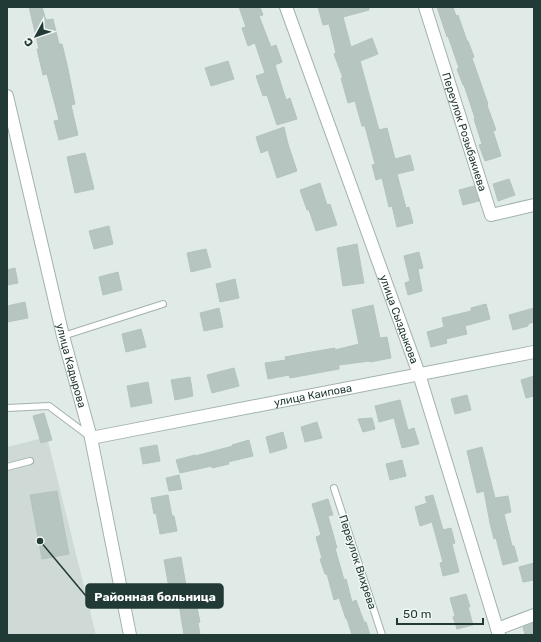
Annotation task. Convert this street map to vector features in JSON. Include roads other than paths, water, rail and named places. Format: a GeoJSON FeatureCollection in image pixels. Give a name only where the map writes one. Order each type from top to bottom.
{"type":"FeatureCollection","features":[{"type":"Feature","properties":{"kind":"street","name":"улица Сыздыкова"},"geometry":{"type":"LineString","coordinates":[[286,7],[419,374],[498,632]]}},
{"type":"Feature","properties":{"kind":"street","name":"Переулок Розыбакиева"},"geometry":{"type":"LineString","coordinates":[[425,7],[492,215],[534,205]]}},
{"type":"Feature","properties":{"kind":"street","name":"улица Кадырова"},"geometry":{"type":"LineString","coordinates":[[7,96],[63,336],[92,438],[130,635]]}},
{"type":"Feature","properties":{"kind":"street","name":"улица Каипова"},"geometry":{"type":"LineString","coordinates":[[92,438],[534,352]]}},
{"type":"Feature","properties":{"kind":"street"},"geometry":{"type":"LineString","coordinates":[[498,632],[534,615]]}},
{"type":"Feature","properties":{"kind":"lane"},"geometry":{"type":"LineString","coordinates":[[63,336],[163,304]]}},
{"type":"Feature","properties":{"kind":"lane"},"geometry":{"type":"LineString","coordinates":[[7,408],[49,406],[92,438]]}},
{"type":"Feature","properties":{"kind":"lane"},"geometry":{"type":"LineString","coordinates":[[7,466],[30,461]]}},
{"type":"Feature","properties":{"kind":"lane","name":"Переулок Вихрева"},"geometry":{"type":"LineString","coordinates":[[334,488],[382,635]]}},
{"type":"Feature","properties":{"kind":"place","name":"Районная больница"},"geometry":{"type":"Point","coordinates":[40,541]}}]}
